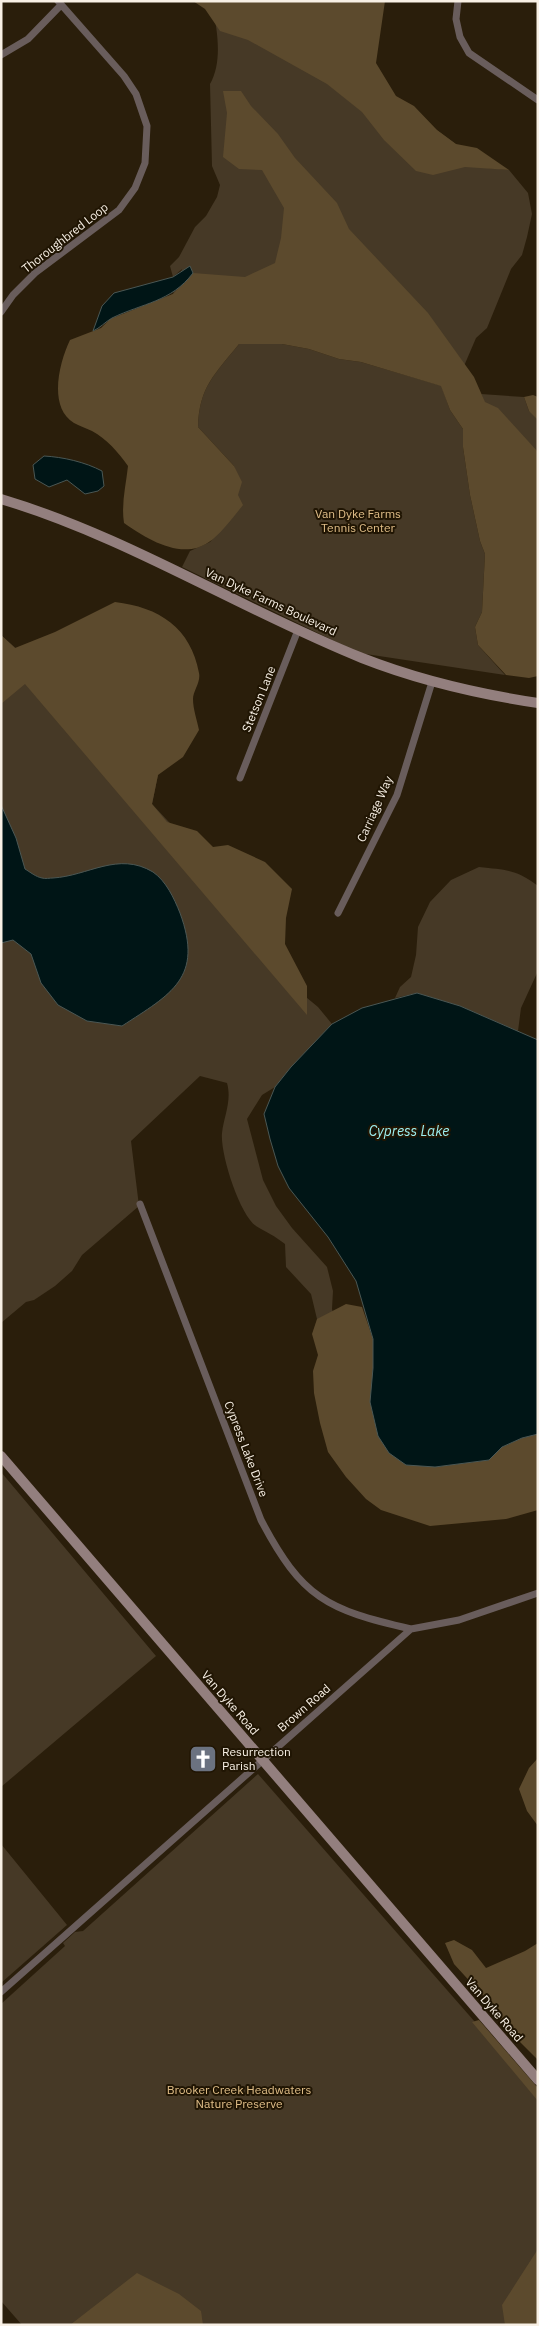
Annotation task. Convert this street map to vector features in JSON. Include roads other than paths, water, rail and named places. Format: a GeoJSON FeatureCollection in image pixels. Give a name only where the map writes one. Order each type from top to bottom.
{"type":"FeatureCollection","features":[{"type":"Feature","properties":{"kind":"main road","name":"Van Dyke Farms Boulevard"},"geometry":{"type":"LineString","coordinates":[[1,499],[127,546],[298,630],[362,658],[432,682],[496,697],[538,703]]}},
{"type":"Feature","properties":{"kind":"main road","name":"Van Dyke Road"},"geometry":{"type":"LineString","coordinates":[[1,1456],[538,2080]]}},
{"type":"Feature","properties":{"kind":"street"},"geometry":{"type":"LineString","coordinates":[[458,1],[456,19],[460,37],[470,53],[538,100]]}},
{"type":"Feature","properties":{"kind":"street"},"geometry":{"type":"LineString","coordinates":[[1,55],[28,39],[60,3]]}},
{"type":"Feature","properties":{"kind":"street","name":"Thoroughbred Loop"},"geometry":{"type":"LineString","coordinates":[[1,312],[13,295],[34,273],[119,210],[135,188],[145,163],[147,126],[136,94],[124,76],[60,3]]}},
{"type":"Feature","properties":{"kind":"street","name":"Stetson Lane"},"geometry":{"type":"LineString","coordinates":[[240,778],[298,630]]}},
{"type":"Feature","properties":{"kind":"street","name":"Carriage Way"},"geometry":{"type":"LineString","coordinates":[[338,914],[397,795],[432,682]]}},
{"type":"Feature","properties":{"kind":"street","name":"Cypress Lake Drive"},"geometry":{"type":"LineString","coordinates":[[140,1204],[261,1520],[277,1551],[302,1584],[320,1598],[339,1609],[361,1617],[411,1629]]}},
{"type":"Feature","properties":{"kind":"street"},"geometry":{"type":"LineString","coordinates":[[411,1629],[459,1620],[538,1593]]}},
{"type":"Feature","properties":{"kind":"street","name":"Brown Road"},"geometry":{"type":"LineString","coordinates":[[1,1992],[411,1629]]}},
{"type":"Feature","properties":{"kind":"water"},"geometry":{"type":"Polygon","coordinates":[[[190,266],[193,273],[175,290],[156,301],[112,318],[93,331],[102,306],[114,293],[173,277],[190,266]]]}},
{"type":"Feature","properties":{"kind":"water"},"geometry":{"type":"Polygon","coordinates":[[[44,456],[74,461],[102,471],[104,486],[98,491],[85,494],[67,480],[49,487],[35,479],[33,465],[44,456]]]}},
{"type":"Feature","properties":{"kind":"water"},"geometry":{"type":"Polygon","coordinates":[[[1,805],[16,838],[25,869],[35,876],[53,878],[103,866],[128,864],[140,866],[153,872],[166,885],[180,913],[186,935],[188,954],[185,969],[178,982],[168,993],[122,1026],[87,1021],[58,1005],[41,983],[31,954],[13,940],[1,943],[1,805]]]}},
{"type":"Feature","properties":{"kind":"water","name":"Cypress Lake"},"geometry":{"type":"Polygon","coordinates":[[[417,993],[460,1006],[538,1040],[538,1434],[522,1438],[502,1447],[489,1460],[435,1467],[406,1465],[389,1453],[378,1436],[370,1402],[373,1339],[356,1281],[328,1237],[289,1188],[278,1166],[264,1114],[275,1087],[291,1067],[332,1024],[362,1008],[417,993]]]}},
{"type":"Feature","properties":{"kind":"place","name":"Resurrection Parish"},"geometry":{"type":"Point","coordinates":[203,1759]}},
{"type":"Feature","properties":{"kind":"park label","name":"Van Dyke Farms Tennis Center"},"geometry":{"type":"Point","coordinates":[358,521]}},
{"type":"Feature","properties":{"kind":"park label","name":"Brooker Creek Headwaters Nature Preserve"},"geometry":{"type":"Point","coordinates":[239,2097]}}]}
